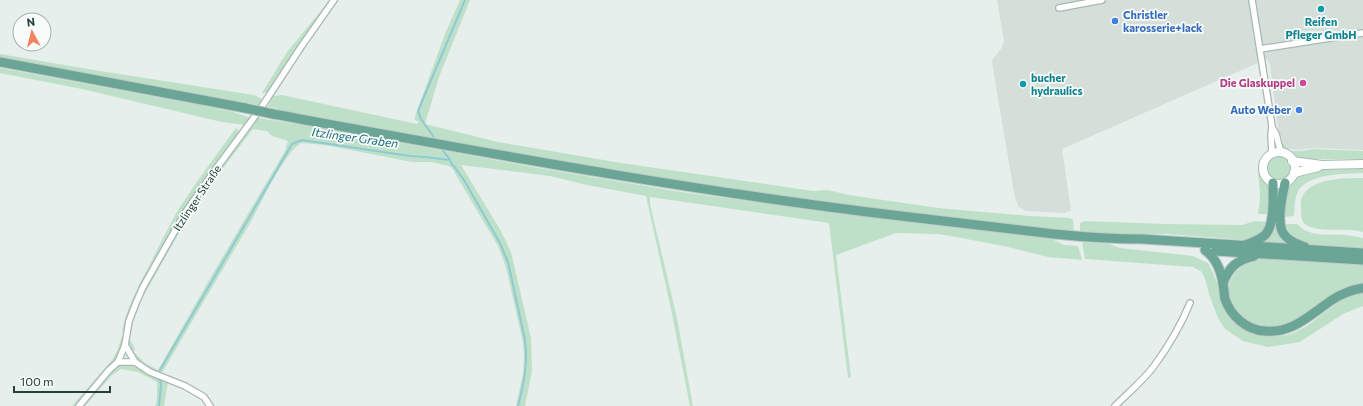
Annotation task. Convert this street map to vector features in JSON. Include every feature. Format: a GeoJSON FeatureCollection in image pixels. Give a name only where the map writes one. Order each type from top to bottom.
{"type":"FeatureCollection","features":[{"type":"Feature","properties":{"kind":"main road"},"geometry":{"type":"LineString","coordinates":[[0,62],[468,150],[646,181],[855,211],[1089,237],[1363,253]]}},
{"type":"Feature","properties":{"kind":"main road"},"geometry":{"type":"LineString","coordinates":[[1281,153],[1289,156],[1294,166],[1294,173],[1285,183],[1273,183],[1268,180],[1263,171],[1265,161],[1272,154],[1281,153]]}},
{"type":"Feature","properties":{"kind":"main road"},"geometry":{"type":"LineString","coordinates":[[1292,161],[1322,165],[1363,164]]}},
{"type":"Feature","properties":{"kind":"main road"},"geometry":{"type":"LineString","coordinates":[[1294,173],[1322,165]]}},
{"type":"Feature","properties":{"kind":"main road"},"geometry":{"type":"LineString","coordinates":[[1243,246],[1260,239],[1268,231],[1272,222],[1273,183]]}},
{"type":"Feature","properties":{"kind":"main road"},"geometry":{"type":"LineString","coordinates":[[1285,183],[1280,218],[1282,231],[1292,242],[1314,250]]}},
{"type":"Feature","properties":{"kind":"main road"},"geometry":{"type":"LineString","coordinates":[[1115,239],[1142,244],[1205,250],[1363,260]]}},
{"type":"Feature","properties":{"kind":"main road"},"geometry":{"type":"LineString","coordinates":[[1205,250],[1216,261],[1223,284],[1225,298],[1234,315],[1240,321],[1253,329],[1276,332],[1293,326],[1312,315],[1333,299],[1351,291],[1363,288]]}},
{"type":"Feature","properties":{"kind":"main road"},"geometry":{"type":"LineString","coordinates":[[1223,284],[1230,269],[1237,262],[1261,254]]}},
{"type":"Feature","properties":{"kind":"street","name":"Itzlinger Straße"},"geometry":{"type":"LineString","coordinates":[[79,406],[109,370],[118,362],[125,345],[129,321],[138,297],[185,213],[261,108],[297,52],[334,0]]}},
{"type":"Feature","properties":{"kind":"street"},"geometry":{"type":"LineString","coordinates":[[1059,8],[1102,0]]}},
{"type":"Feature","properties":{"kind":"street"},"geometry":{"type":"LineString","coordinates":[[1252,0],[1273,129],[1276,134],[1281,153]]}},
{"type":"Feature","properties":{"kind":"street"},"geometry":{"type":"LineString","coordinates":[[1260,49],[1363,33]]}},
{"type":"Feature","properties":{"kind":"street"},"geometry":{"type":"LineString","coordinates":[[1272,154],[1271,135],[1273,129]]}},
{"type":"Feature","properties":{"kind":"street"},"geometry":{"type":"LineString","coordinates":[[1115,406],[1154,366],[1186,314],[1190,303]]}},
{"type":"Feature","properties":{"kind":"street"},"geometry":{"type":"LineString","coordinates":[[125,345],[135,362],[150,372],[185,386],[204,397],[210,406]]}},
{"type":"Feature","properties":{"kind":"street"},"geometry":{"type":"LineString","coordinates":[[118,362],[135,362]]}},
{"type":"Feature","properties":{"kind":"shaded area"},"geometry":{"type":"Polygon","coordinates":[[[997,0],[1363,0],[1363,150],[1314,148],[1296,150],[1288,148],[1284,144],[1278,129],[1270,65],[1267,59],[1062,149],[1071,210],[1065,213],[1026,211],[1019,207],[1015,198],[993,69],[992,60],[1001,49],[1004,41],[997,0]]]}},
{"type":"Feature","properties":{"kind":"green space"},"geometry":{"type":"Polygon","coordinates":[[[330,0],[332,0],[269,92],[262,93],[287,52],[330,0]]]}},
{"type":"Feature","properties":{"kind":"green space"},"geometry":{"type":"Polygon","coordinates":[[[460,0],[470,0],[439,77],[425,124],[498,142],[621,163],[813,191],[828,190],[849,195],[938,208],[1070,218],[1073,220],[1074,232],[823,203],[573,165],[276,110],[277,108],[268,107],[273,96],[282,95],[417,124],[419,122],[414,119],[445,34],[460,0]]]}},
{"type":"Feature","properties":{"kind":"green space"},"geometry":{"type":"Polygon","coordinates":[[[0,54],[254,95],[262,99],[259,105],[247,103],[246,105],[0,59],[0,54]]]}},
{"type":"Feature","properties":{"kind":"green space"},"geometry":{"type":"Polygon","coordinates":[[[0,68],[205,106],[233,112],[251,118],[245,125],[222,122],[82,89],[0,73],[0,68]]]}},
{"type":"Feature","properties":{"kind":"green space"},"geometry":{"type":"Polygon","coordinates":[[[258,118],[681,192],[835,213],[1052,239],[1064,245],[1078,246],[1082,260],[1048,257],[1008,247],[951,236],[937,234],[896,233],[836,255],[851,377],[848,378],[829,223],[650,197],[650,204],[677,318],[693,406],[690,406],[671,309],[646,196],[587,185],[550,176],[461,165],[501,231],[511,252],[531,338],[532,371],[525,406],[516,406],[523,374],[524,356],[523,343],[506,267],[498,246],[452,168],[431,162],[412,162],[325,145],[301,143],[287,158],[272,181],[249,225],[162,373],[189,386],[148,368],[139,362],[129,345],[129,329],[136,308],[150,278],[194,202],[258,118]],[[253,129],[201,197],[143,297],[130,332],[130,340],[135,348],[134,352],[145,363],[158,370],[285,151],[288,141],[272,136],[267,131],[253,129]]]}},
{"type":"Feature","properties":{"kind":"green space"},"geometry":{"type":"Polygon","coordinates":[[[236,128],[239,131],[237,138],[204,181],[127,321],[124,333],[122,332],[133,297],[178,210],[236,128]]]}},
{"type":"Feature","properties":{"kind":"green space"},"geometry":{"type":"Polygon","coordinates":[[[1279,134],[1283,143],[1291,151],[1314,149],[1363,151],[1363,159],[1300,159],[1287,151],[1282,145],[1279,134]]]}},
{"type":"Feature","properties":{"kind":"green space"},"geometry":{"type":"Polygon","coordinates":[[[1265,152],[1267,153],[1260,163],[1260,169],[1262,176],[1269,185],[1269,214],[1258,214],[1260,195],[1258,172],[1260,162],[1265,152]]]}},
{"type":"Feature","properties":{"kind":"green space"},"geometry":{"type":"Polygon","coordinates":[[[1279,156],[1287,160],[1291,168],[1287,176],[1279,180],[1271,176],[1267,168],[1271,160],[1279,156]]]}},
{"type":"Feature","properties":{"kind":"green space"},"geometry":{"type":"Polygon","coordinates":[[[1330,169],[1363,169],[1363,173],[1326,176],[1316,178],[1308,182],[1301,187],[1297,194],[1294,216],[1283,217],[1287,188],[1289,185],[1305,172],[1330,169]]]}},
{"type":"Feature","properties":{"kind":"green space"},"geometry":{"type":"Polygon","coordinates":[[[1363,178],[1363,232],[1321,229],[1308,226],[1304,223],[1301,217],[1301,201],[1306,191],[1312,186],[1328,180],[1363,178]]]}},
{"type":"Feature","properties":{"kind":"green space"},"geometry":{"type":"Polygon","coordinates":[[[1276,187],[1282,187],[1277,218],[1293,247],[1259,244],[1266,240],[1276,187]]]}},
{"type":"Feature","properties":{"kind":"green space"},"geometry":{"type":"Polygon","coordinates":[[[1085,221],[1242,225],[1255,221],[1268,222],[1259,233],[1246,240],[1167,234],[1105,234],[1080,232],[1080,223],[1085,221]]]}},
{"type":"Feature","properties":{"kind":"green space"},"geometry":{"type":"Polygon","coordinates":[[[1284,224],[1297,224],[1314,233],[1327,235],[1347,235],[1363,238],[1363,249],[1326,247],[1298,241],[1291,236],[1284,224]]]}},
{"type":"Feature","properties":{"kind":"green space"},"geometry":{"type":"Polygon","coordinates":[[[1082,242],[1109,244],[1120,248],[1193,256],[1208,263],[1216,280],[1226,311],[1231,320],[1245,330],[1261,336],[1284,336],[1300,330],[1344,299],[1353,295],[1363,293],[1363,306],[1343,314],[1300,342],[1268,347],[1243,341],[1225,329],[1218,318],[1202,272],[1193,267],[1085,259],[1082,242]]]}},
{"type":"Feature","properties":{"kind":"green space"},"geometry":{"type":"Polygon","coordinates":[[[1261,258],[1363,263],[1363,284],[1291,323],[1275,327],[1264,327],[1244,319],[1231,303],[1228,293],[1230,283],[1238,269],[1249,261],[1261,258]]]}},
{"type":"Feature","properties":{"kind":"green space"},"geometry":{"type":"Polygon","coordinates":[[[122,336],[122,344],[119,353],[106,372],[77,406],[72,406],[112,360],[122,336]]]}},
{"type":"Feature","properties":{"kind":"green space"},"geometry":{"type":"Polygon","coordinates":[[[121,364],[136,366],[168,382],[164,406],[155,406],[157,400],[157,382],[138,372],[121,369],[112,375],[85,406],[81,406],[117,365],[121,364]]]}},
{"type":"Feature","properties":{"kind":"waterway","name":"Itzlinger Graben"},"geometry":{"type":"LineString","coordinates":[[436,140],[421,119],[418,111],[465,0]]}},
{"type":"Feature","properties":{"kind":"waterway","name":"Itzlinger Graben"},"geometry":{"type":"LineString","coordinates":[[160,370],[292,144],[302,140],[410,156],[450,160],[442,149]]}},
{"type":"Feature","properties":{"kind":"waterway"},"geometry":{"type":"LineString","coordinates":[[450,160],[452,165],[464,180],[500,243],[508,262],[526,349],[525,373],[518,406]]}},
{"type":"Feature","properties":{"kind":"waterway","name":"Itzlinger Graben"},"geometry":{"type":"LineString","coordinates":[[159,406],[160,380]]}},
{"type":"Feature","properties":{"kind":"place","name":"Reifen Pfleger GmbH"},"geometry":{"type":"Point","coordinates":[1321,9]}},
{"type":"Feature","properties":{"kind":"place","name":"Christler karosserie+lack"},"geometry":{"type":"Point","coordinates":[1115,21]}},
{"type":"Feature","properties":{"kind":"place","name":"Die Glaskuppel"},"geometry":{"type":"Point","coordinates":[1303,83]}},
{"type":"Feature","properties":{"kind":"place","name":"bucher hydraulics"},"geometry":{"type":"Point","coordinates":[1023,84]}},
{"type":"Feature","properties":{"kind":"place","name":"Auto Weber"},"geometry":{"type":"Point","coordinates":[1299,110]}}]}
